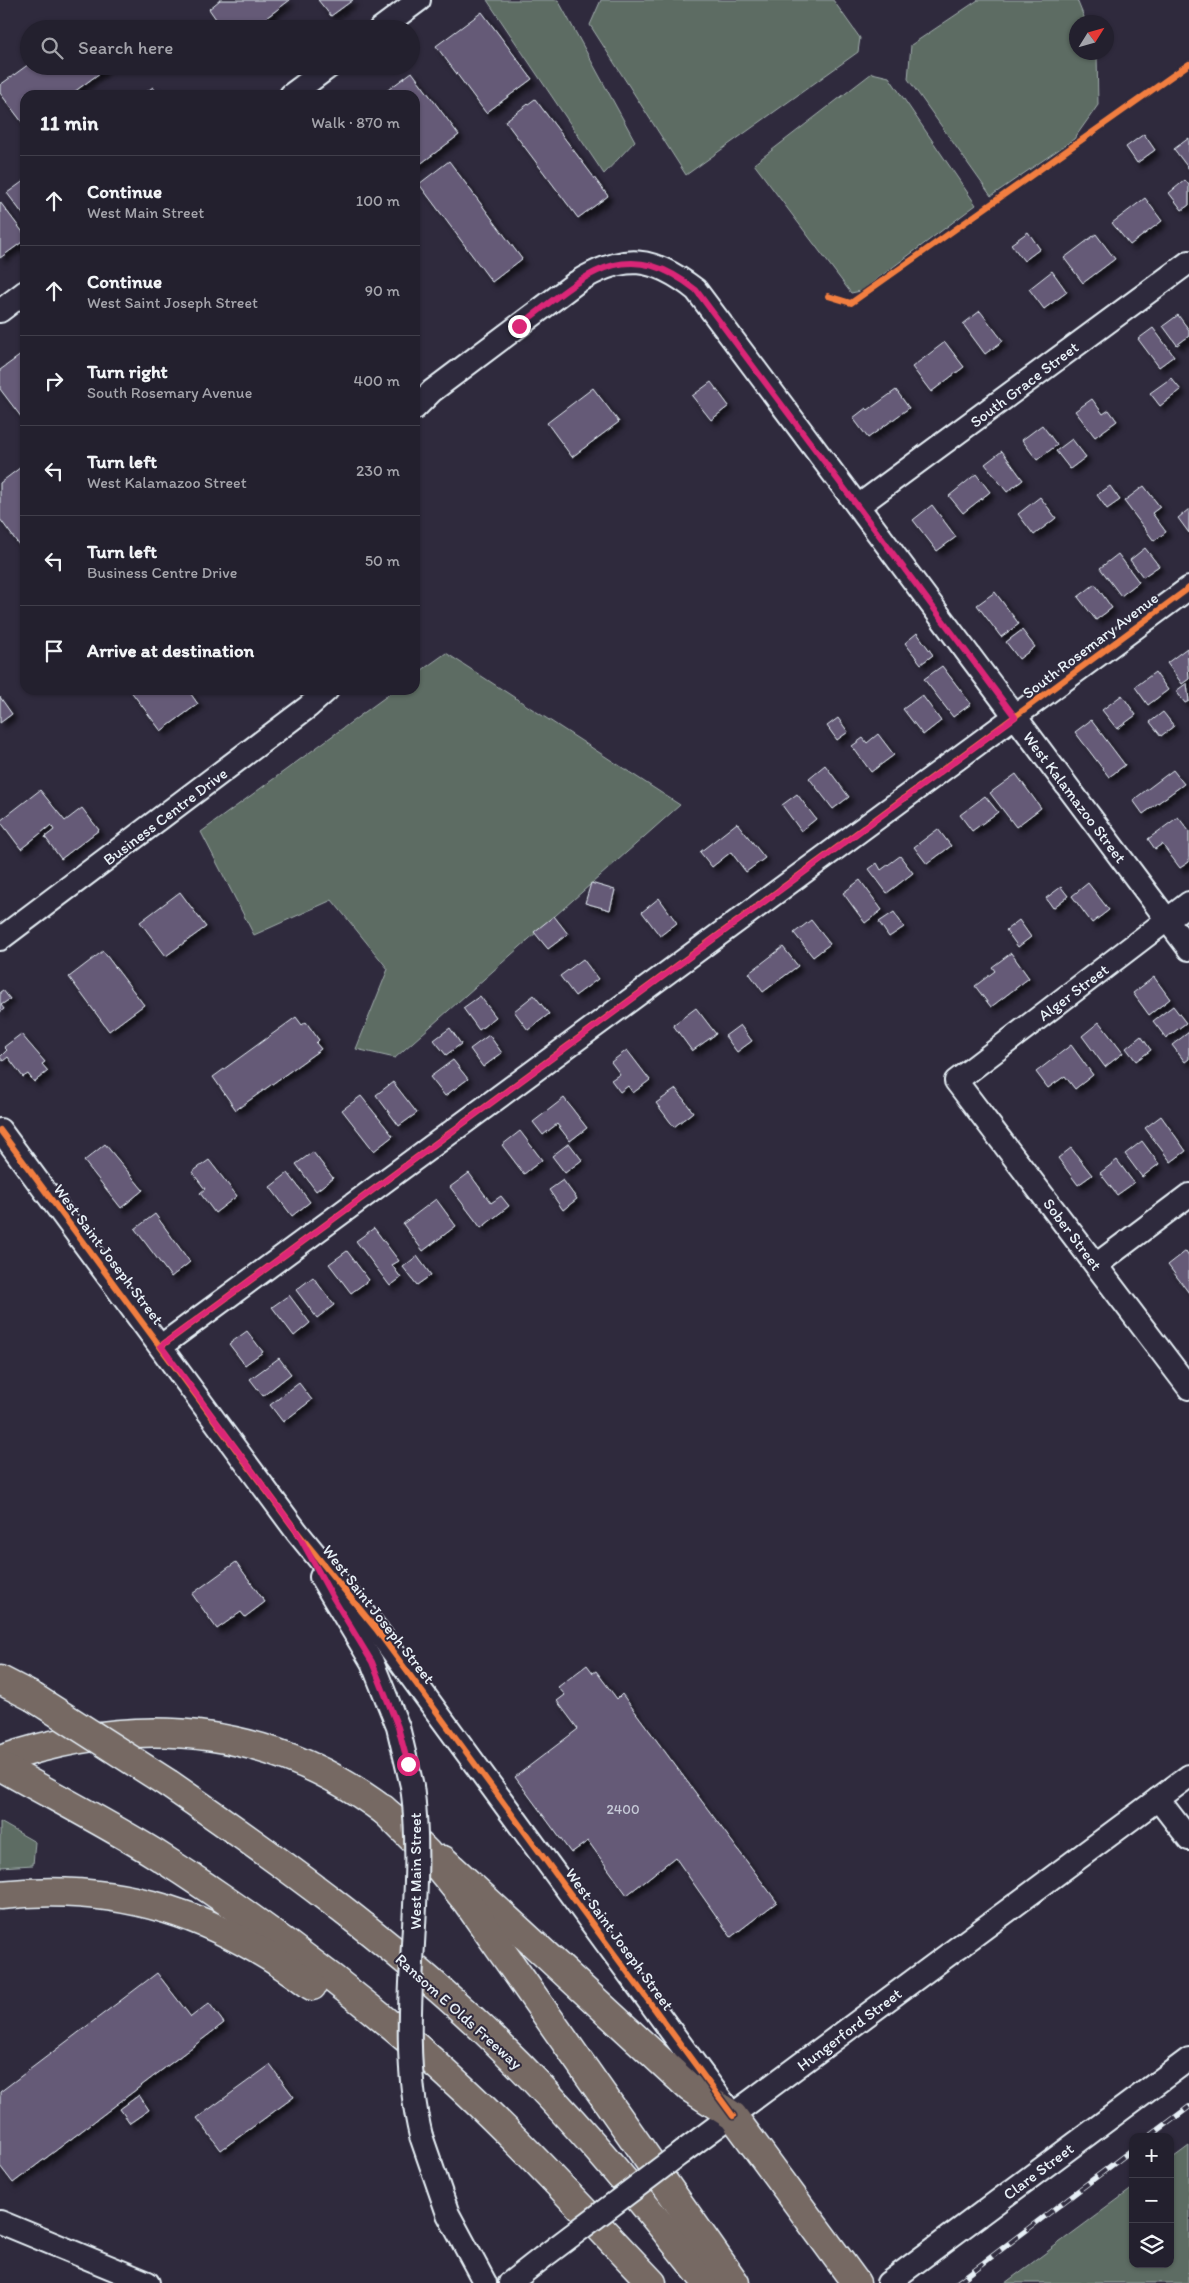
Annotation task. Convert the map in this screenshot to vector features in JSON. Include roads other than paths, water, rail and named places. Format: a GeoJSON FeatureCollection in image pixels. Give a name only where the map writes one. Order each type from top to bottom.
{"type":"FeatureCollection","features":[{"type":"Feature","properties":{"kind":"main road","name":"Ransom E Olds Freeway"},"geometry":{"type":"LineString","coordinates":[[0,1680],[32,1697],[169,1784],[318,1890],[401,1957],[484,2030],[556,2104],[608,2163],[707,2283]]}},
{"type":"Feature","properties":{"kind":"main road"},"geometry":{"type":"LineString","coordinates":[[0,1760],[50,1745],[143,1731],[202,1734],[257,1746],[300,1762],[344,1784],[383,1809],[482,1894],[690,2088],[733,2116]]}},
{"type":"Feature","properties":{"kind":"main road"},"geometry":{"type":"LineString","coordinates":[[0,1766],[85,1812],[205,1886],[310,1962],[432,2061],[506,2131],[652,2283]]}},
{"type":"Feature","properties":{"kind":"main road"},"geometry":{"type":"LineString","coordinates":[[383,1809],[426,1853],[467,1902],[735,2283]]}},
{"type":"Feature","properties":{"kind":"main road"},"geometry":{"type":"LineString","coordinates":[[0,1895],[66,1892],[128,1899],[186,1914],[237,1937],[280,1964],[347,2012],[553,2179]]}},
{"type":"Feature","properties":{"kind":"main road","name":"West Saint Joseph Street"},"geometry":{"type":"LineString","coordinates":[[733,2116],[856,2283]]}},
{"type":"Feature","properties":{"kind":"street"},"geometry":{"type":"LineString","coordinates":[[392,20],[419,0]]}},
{"type":"Feature","properties":{"kind":"street"},"geometry":{"type":"LineString","coordinates":[[298,90],[318,75]]}},
{"type":"Feature","properties":{"kind":"street","name":"West Kalamazoo Street"},"geometry":{"type":"LineString","coordinates":[[420,403],[432,391],[577,282],[598,269],[636,261],[658,266],[677,275],[696,290],[1189,949]]}},
{"type":"Feature","properties":{"kind":"street","name":"South Grace Street"},"geometry":{"type":"LineString","coordinates":[[858,506],[1189,262]]}},
{"type":"Feature","properties":{"kind":"street"},"geometry":{"type":"LineString","coordinates":[[0,311],[20,296]]}},
{"type":"Feature","properties":{"kind":"street","name":"South Rosemary Avenue"},"geometry":{"type":"LineString","coordinates":[[161,1346],[1189,588]]}},
{"type":"Feature","properties":{"kind":"street","name":"Business Centre Drive"},"geometry":{"type":"LineString","coordinates":[[0,939],[247,753],[321,695]]}},
{"type":"Feature","properties":{"kind":"street","name":"Alger Street"},"geometry":{"type":"LineString","coordinates":[[956,1081],[1189,903]]}},
{"type":"Feature","properties":{"kind":"street","name":"Sober Street"},"geometry":{"type":"LineString","coordinates":[[956,1081],[1189,1388]]}},
{"type":"Feature","properties":{"kind":"street","name":"West Saint Joseph Street"},"geometry":{"type":"LineString","coordinates":[[0,1130],[297,1532],[376,1629],[733,2116]]}},
{"type":"Feature","properties":{"kind":"street"},"geometry":{"type":"LineString","coordinates":[[1096,1264],[1189,1195]]}},
{"type":"Feature","properties":{"kind":"street","name":"West Main Street"},"geometry":{"type":"LineString","coordinates":[[297,1532],[332,1596],[372,1662],[398,1727],[412,1786],[416,1828],[418,1888],[410,2026],[410,2074],[413,2102],[421,2136],[448,2214],[485,2283]]}},
{"type":"Feature","properties":{"kind":"street","name":"Hungerford Street"},"geometry":{"type":"LineString","coordinates":[[510,2283],[681,2153],[1189,1776]]}},
{"type":"Feature","properties":{"kind":"street"},"geometry":{"type":"LineString","coordinates":[[1158,1799],[1189,1839]]}},
{"type":"Feature","properties":{"kind":"street","name":"Clare Street"},"geometry":{"type":"LineString","coordinates":[[888,2283],[1189,2060]]}},
{"type":"Feature","properties":{"kind":"street"},"geometry":{"type":"LineString","coordinates":[[0,2222],[148,2283]]}},
{"type":"Feature","properties":{"kind":"railway"},"geometry":{"type":"LineString","coordinates":[[1154,2133],[1189,2107]]}},
{"type":"Feature","properties":{"kind":"railway"},"geometry":{"type":"LineString","coordinates":[[957,2283],[1129,2152]]}}]}
